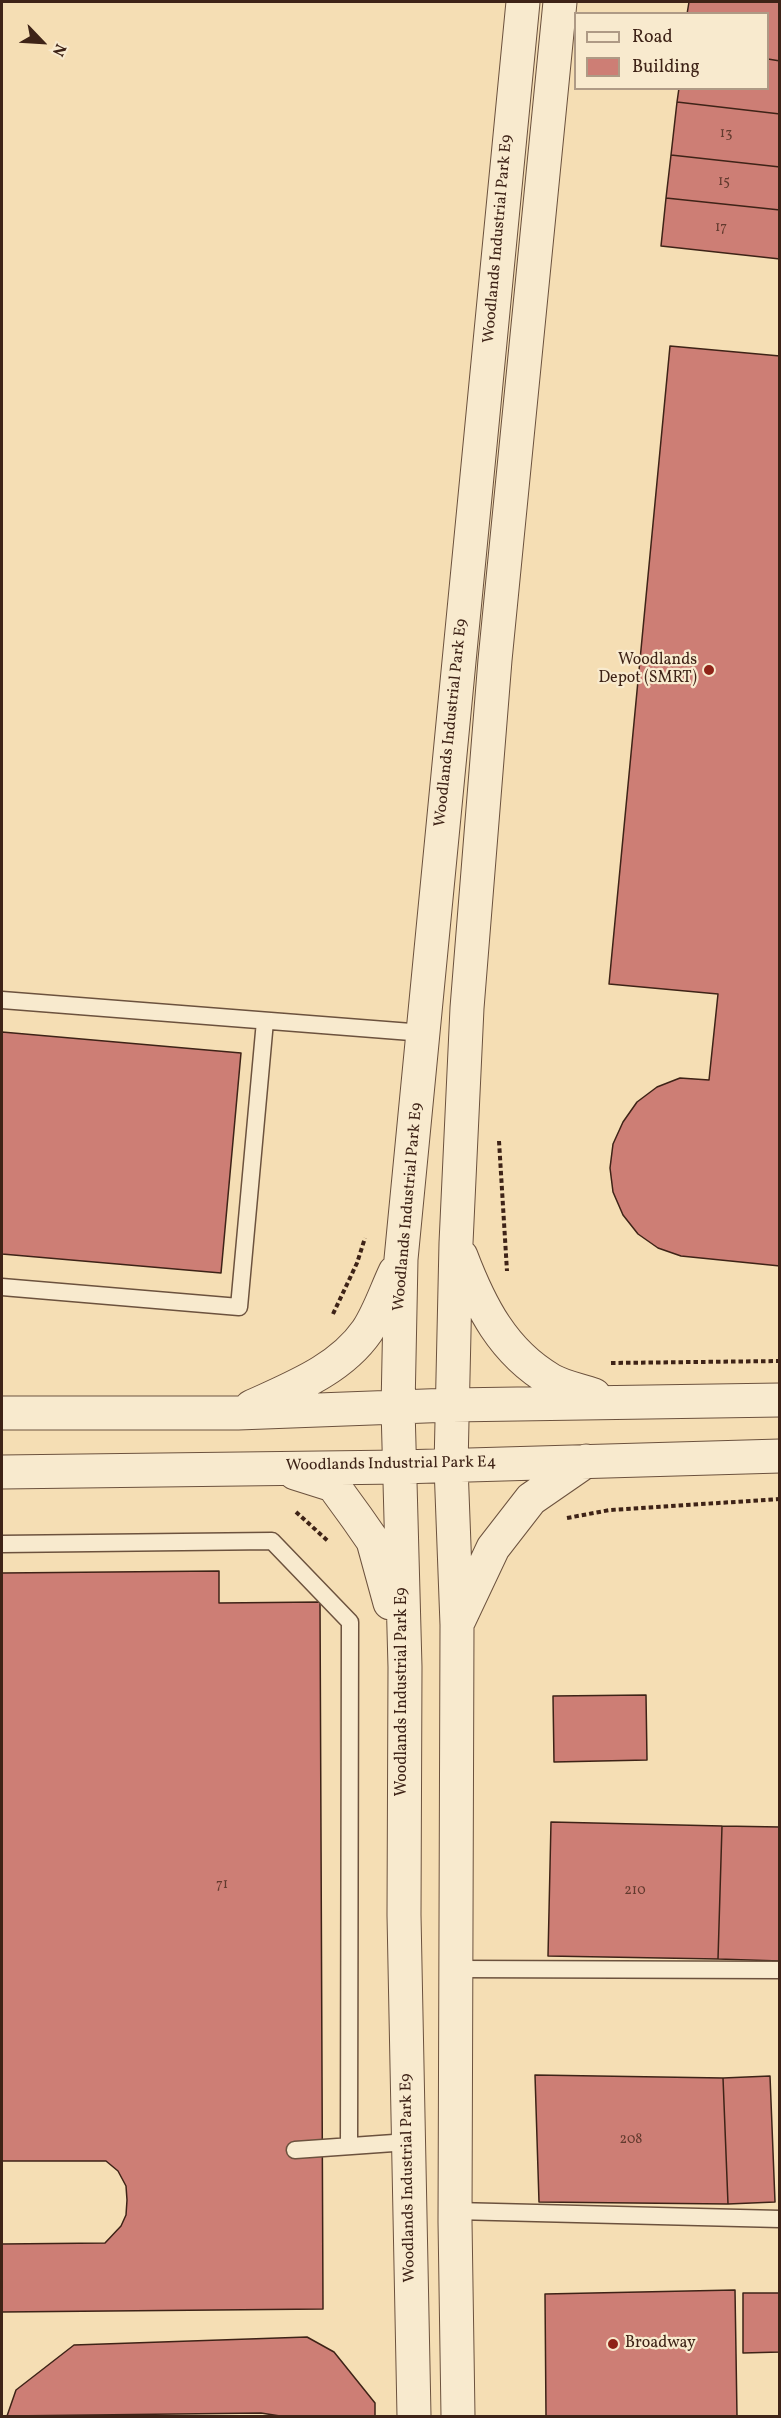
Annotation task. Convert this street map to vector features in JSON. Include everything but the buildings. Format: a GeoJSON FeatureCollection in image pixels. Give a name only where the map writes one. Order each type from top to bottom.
{"type":"FeatureCollection","features":[{"type":"Feature","properties":{"kind":"street","name":"Woodlands Industrial Park E9"},"geometry":{"type":"LineString","coordinates":[[414,2416],[404,1915],[405,1666],[398,1408],[401,1259],[523,2]]}},
{"type":"Feature","properties":{"kind":"street"},"geometry":{"type":"LineString","coordinates":[[458,2416],[455,2211],[457,1625],[451,1466],[456,1243],[467,1008],[496,648],[560,2]]}},
{"type":"Feature","properties":{"kind":"street"},"geometry":{"type":"LineString","coordinates":[[441,842],[481,848]]}},
{"type":"Feature","properties":{"kind":"street"},"geometry":{"type":"LineString","coordinates":[[456,1243],[489,1321],[515,1355],[552,1381],[620,1403]]}},
{"type":"Feature","properties":{"kind":"street"},"geometry":{"type":"LineString","coordinates":[[238,1413],[321,1373],[359,1342],[369,1328],[401,1259]]}},
{"type":"Feature","properties":{"kind":"street"},"geometry":{"type":"LineString","coordinates":[[2,1413],[238,1413],[452,1405],[780,1400]]}},
{"type":"Feature","properties":{"kind":"street","name":"Woodlands Industrial Park E4"},"geometry":{"type":"LineString","coordinates":[[2,1472],[451,1466],[780,1456]]}},
{"type":"Feature","properties":{"kind":"street"},"geometry":{"type":"LineString","coordinates":[[457,1625],[492,1548],[531,1499],[586,1461]]}},
{"type":"Feature","properties":{"kind":"street"},"geometry":{"type":"LineString","coordinates":[[276,1467],[333,1485],[373,1541],[405,1666]]}},
{"type":"Feature","properties":{"kind":"lane"},"geometry":{"type":"LineString","coordinates":[[2,1000],[424,1033]]}},
{"type":"Feature","properties":{"kind":"lane"},"geometry":{"type":"LineString","coordinates":[[2,1287],[239,1307],[265,1021]]}},
{"type":"Feature","properties":{"kind":"lane"},"geometry":{"type":"LineString","coordinates":[[2,1544],[272,1541],[350,1622],[349,2145]]}},
{"type":"Feature","properties":{"kind":"lane"},"geometry":{"type":"LineString","coordinates":[[455,1969],[780,1970]]}},
{"type":"Feature","properties":{"kind":"lane"},"geometry":{"type":"LineString","coordinates":[[295,2150],[408,2142]]}},
{"type":"Feature","properties":{"kind":"lane"},"geometry":{"type":"LineString","coordinates":[[455,2211],[780,2218]]}},
{"type":"Feature","properties":{"kind":"path"},"geometry":{"type":"LineString","coordinates":[[498,1135],[507,1274]]}},
{"type":"Feature","properties":{"kind":"path"},"geometry":{"type":"LineString","coordinates":[[332,1315],[357,1263]]}},
{"type":"Feature","properties":{"kind":"path"},"geometry":{"type":"LineString","coordinates":[[604,1363],[780,1361]]}},
{"type":"Feature","properties":{"kind":"path"},"geometry":{"type":"LineString","coordinates":[[561,1519],[610,1510],[780,1499]]}},
{"type":"Feature","properties":{"kind":"place","name":"Woodlands Depot (SMRT)"},"geometry":{"type":"Point","coordinates":[709,670]}},
{"type":"Feature","properties":{"kind":"place","name":"Broadway"},"geometry":{"type":"Point","coordinates":[613,2344]}}]}
